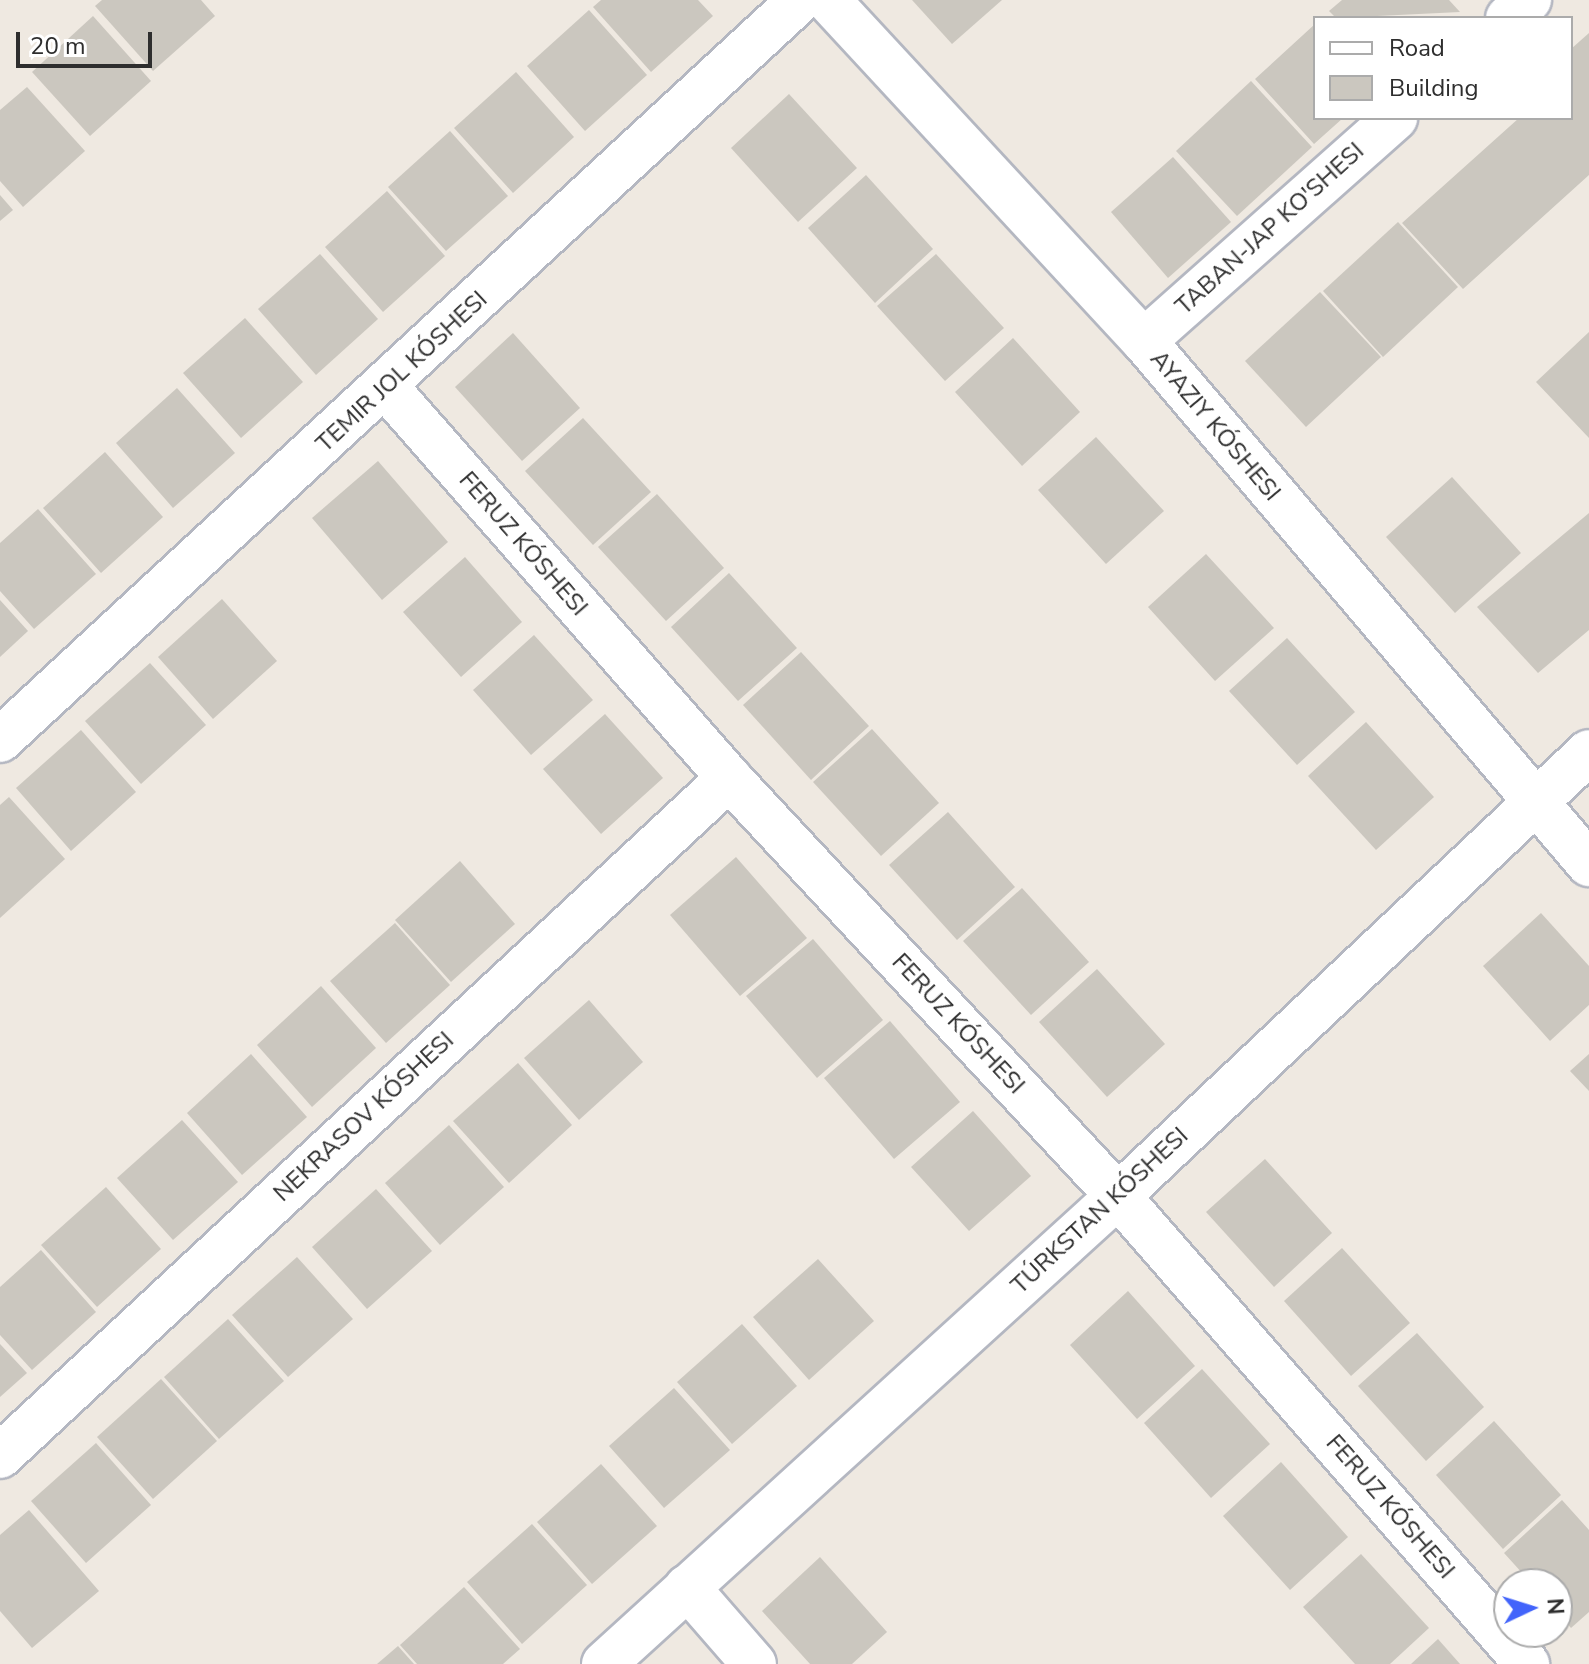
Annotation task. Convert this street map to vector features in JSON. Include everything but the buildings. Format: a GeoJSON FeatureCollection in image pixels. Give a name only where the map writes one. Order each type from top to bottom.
{"type":"FeatureCollection","features":[{"type":"Feature","properties":{"kind":"street","name":"TEMIR JOL KÓSHESI"},"geometry":{"type":"LineString","coordinates":[[0,740],[386,387],[800,0]]}},
{"type":"Feature","properties":{"kind":"street","name":"AYAZIY KÓSHESI"},"geometry":{"type":"LineString","coordinates":[[828,0],[1144,341],[1531,804],[1589,864]]}},
{"type":"Feature","properties":{"kind":"street"},"geometry":{"type":"LineString","coordinates":[[1510,16],[1529,0]]}},
{"type":"Feature","properties":{"kind":"street","name":"TABAN-JAP KO'SHESI"},"geometry":{"type":"LineString","coordinates":[[1144,341],[1393,120]]}},
{"type":"Feature","properties":{"kind":"street","name":"FERUZ KÓSHESI"},"geometry":{"type":"LineString","coordinates":[[386,387],[729,778],[1118,1196],[1527,1664]]}},
{"type":"Feature","properties":{"kind":"street","name":"TÚRKSTAN KÓSHESI"},"geometry":{"type":"LineString","coordinates":[[604,1664],[1118,1196],[1589,752]]}},
{"type":"Feature","properties":{"kind":"street","name":"NEKRASOV KÓSHESI"},"geometry":{"type":"LineString","coordinates":[[0,1456],[729,778]]}},
{"type":"Feature","properties":{"kind":"street"},"geometry":{"type":"LineString","coordinates":[[687,1587],[754,1664]]}}]}
